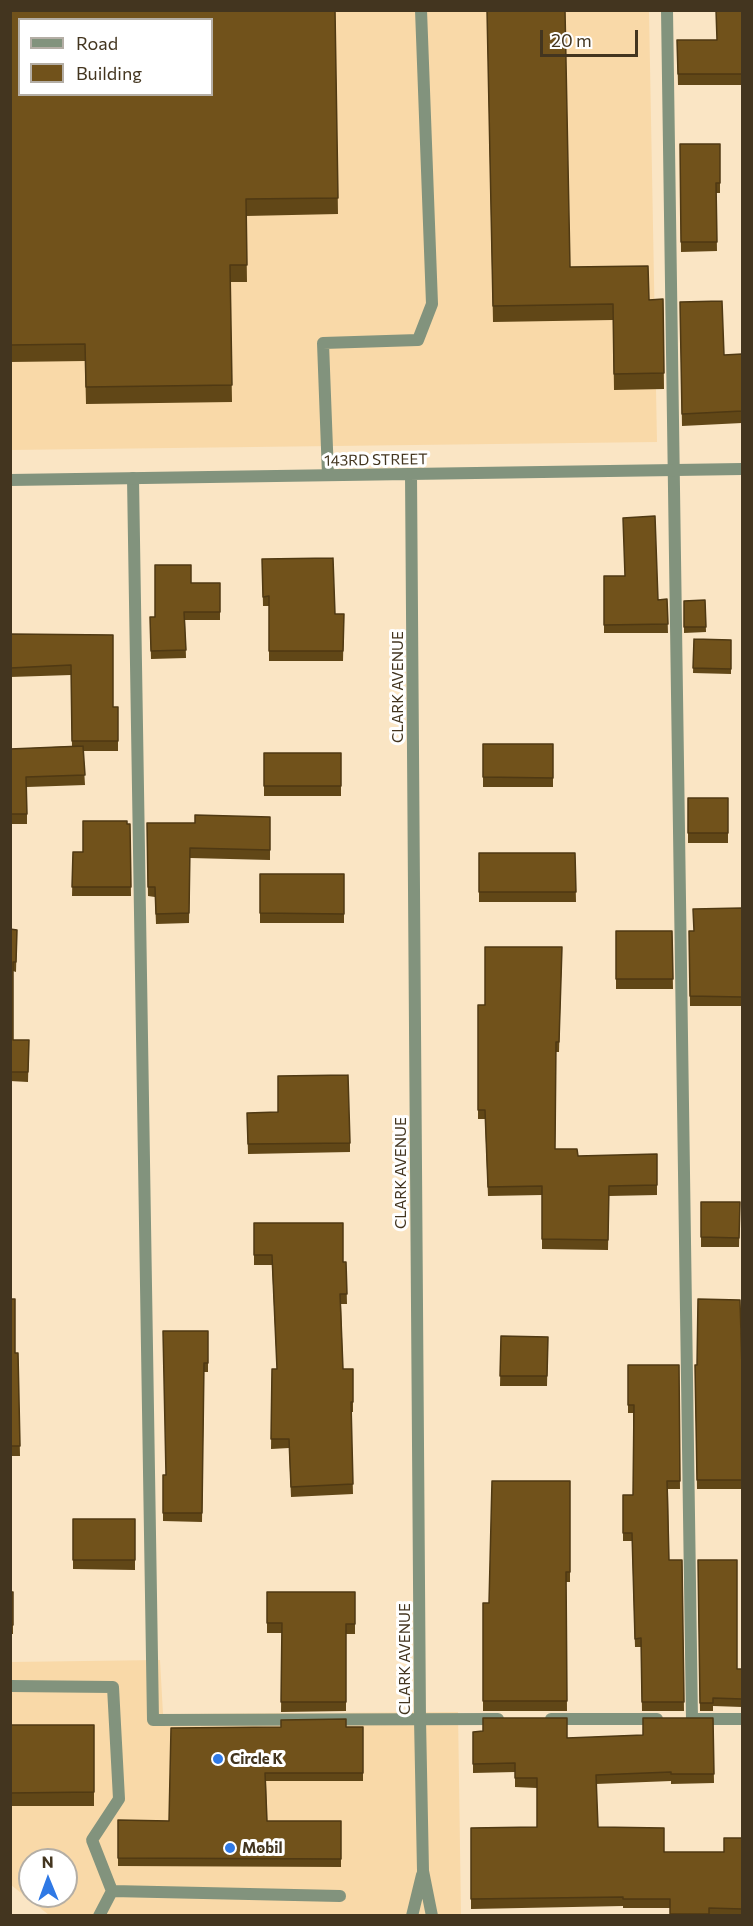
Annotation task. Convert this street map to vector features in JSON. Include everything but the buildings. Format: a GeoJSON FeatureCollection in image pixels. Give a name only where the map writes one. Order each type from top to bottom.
{"type":"FeatureCollection","features":[{"type":"Feature","properties":{"kind":"street"},"geometry":{"type":"LineString","coordinates":[[328,476],[323,343],[418,340],[432,304],[421,10]]}},
{"type":"Feature","properties":{"kind":"street"},"geometry":{"type":"LineString","coordinates":[[667,10],[673,470],[680,1719]]}},
{"type":"Feature","properties":{"kind":"street","name":"143RD STREET"},"geometry":{"type":"LineString","coordinates":[[10,480],[742,469]]}},
{"type":"Feature","properties":{"kind":"street","name":"CLARK AVENUE"},"geometry":{"type":"LineString","coordinates":[[411,474],[420,1719],[423,1871],[432,1916]]}},
{"type":"Feature","properties":{"kind":"street"},"geometry":{"type":"LineString","coordinates":[[133,478],[153,1720],[515,1719]]}},
{"type":"Feature","properties":{"kind":"street"},"geometry":{"type":"LineString","coordinates":[[10,1686],[113,1687],[119,1799],[92,1839],[112,1891],[99,1916]]}},
{"type":"Feature","properties":{"kind":"street"},"geometry":{"type":"LineString","coordinates":[[538,1719],[742,1719]]}},
{"type":"Feature","properties":{"kind":"street","name":"CLARK AVENUE"},"geometry":{"type":"LineString","coordinates":[[412,1916],[423,1871]]}},
{"type":"Feature","properties":{"kind":"street"},"geometry":{"type":"LineString","coordinates":[[112,1891],[340,1896]]}},
{"type":"Feature","properties":{"kind":"shaded area"},"geometry":{"type":"Polygon","coordinates":[[[10,11],[649,11],[657,442],[11,450],[10,11]]]}},
{"type":"Feature","properties":{"kind":"shaded area"},"geometry":{"type":"Polygon","coordinates":[[[160,1660],[163,1714],[458,1712],[461,1915],[49,1915],[40,1908],[78,1908],[78,1848],[18,1848],[18,1891],[11,1885],[10,1662],[160,1660]]]}},
{"type":"Feature","properties":{"kind":"place","name":"Circle K"},"geometry":{"type":"Point","coordinates":[218,1759]}},
{"type":"Feature","properties":{"kind":"place","name":"Mobil"},"geometry":{"type":"Point","coordinates":[230,1848]}}]}
